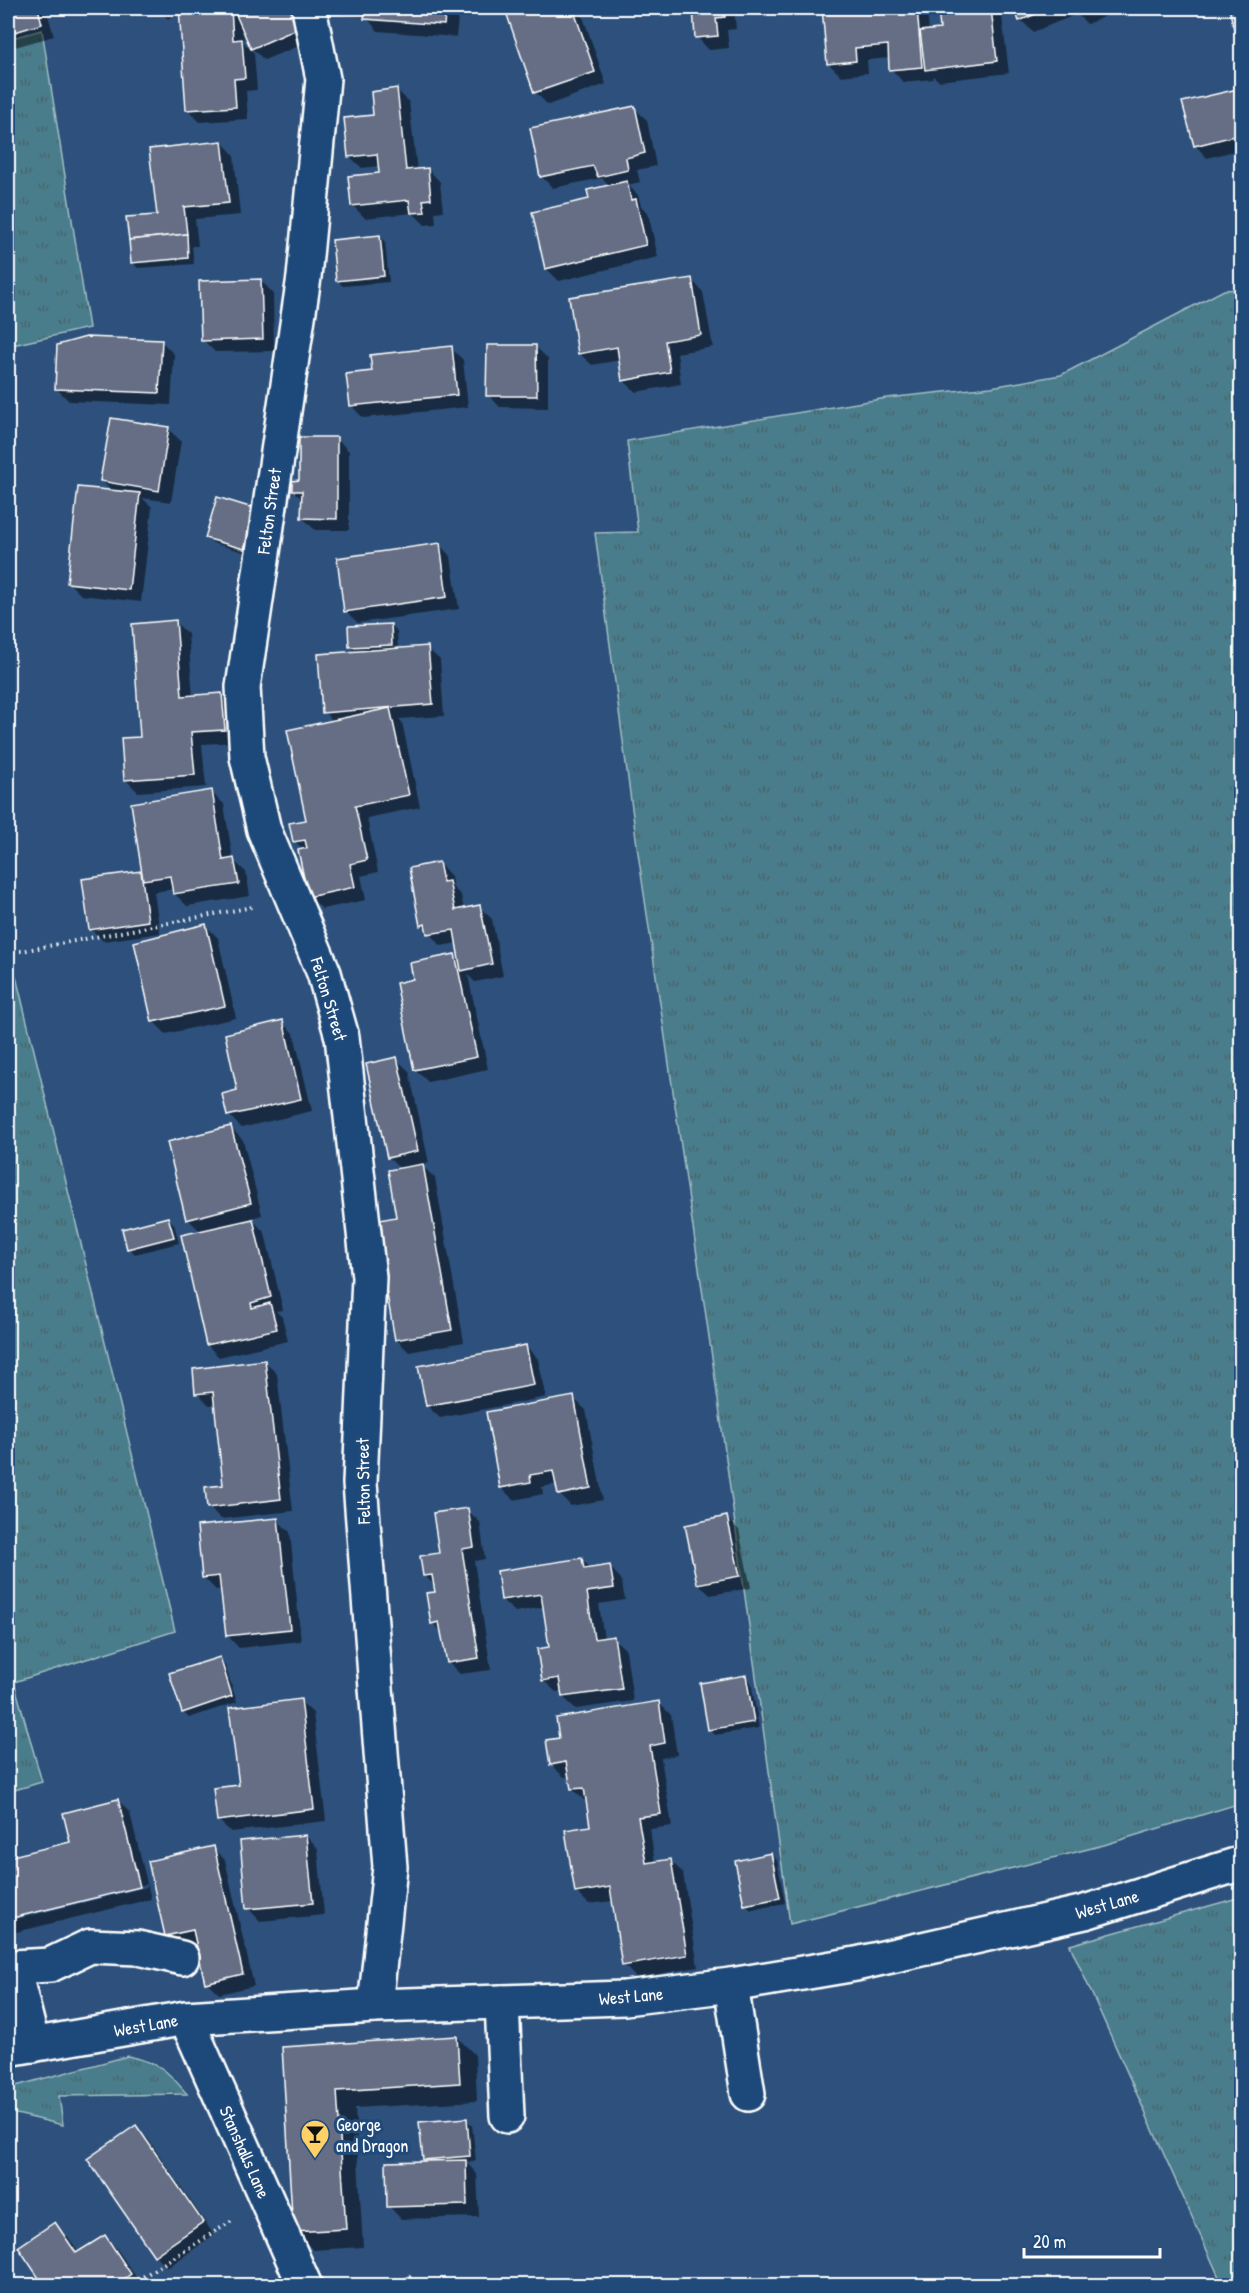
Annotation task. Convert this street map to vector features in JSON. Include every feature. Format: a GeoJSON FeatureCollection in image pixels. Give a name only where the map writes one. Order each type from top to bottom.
{"type":"FeatureCollection","features":[{"type":"Feature","properties":{"kind":"street","name":"Felton Street"},"geometry":{"type":"LineString","coordinates":[[309,8],[323,79],[304,278],[243,687],[247,757],[264,830],[324,973],[342,1037],[369,1276],[360,1483],[390,1867],[375,2006]]}},
{"type":"Feature","properties":{"kind":"street","name":"West Lane"},"geometry":{"type":"LineString","coordinates":[[20,2047],[186,2018],[375,2006],[625,1998],[731,1985],[856,1964],[1085,1912],[1242,1863]]}},
{"type":"Feature","properties":{"kind":"street"},"geometry":{"type":"LineString","coordinates":[[20,2047],[13,1967],[50,1965],[90,1946],[138,1947],[182,1958]]}},
{"type":"Feature","properties":{"kind":"street"},"geometry":{"type":"LineString","coordinates":[[731,1985],[748,2094]]}},
{"type":"Feature","properties":{"kind":"street"},"geometry":{"type":"LineString","coordinates":[[502,2002],[507,2116]]}},
{"type":"Feature","properties":{"kind":"street","name":"Stanshalls Lane"},"geometry":{"type":"LineString","coordinates":[[186,2018],[304,2286]]}},
{"type":"Feature","properties":{"kind":"path"},"geometry":{"type":"LineString","coordinates":[[8,951],[22,951],[293,900]]}},
{"type":"Feature","properties":{"kind":"path"},"geometry":{"type":"LineString","coordinates":[[128,2286],[266,2199]]}},
{"type":"Feature","properties":{"kind":"green space"},"geometry":{"type":"Polygon","coordinates":[[[42,30],[89,328],[8,346],[8,39],[42,30]]]}},
{"type":"Feature","properties":{"kind":"green space"},"geometry":{"type":"Polygon","coordinates":[[[1241,289],[1241,1803],[1104,1845],[790,1924],[713,1364],[638,853],[595,533],[638,532],[627,441],[887,398],[991,387],[1061,375],[1224,290],[1241,289]]]}},
{"type":"Feature","properties":{"kind":"green space"},"geometry":{"type":"Polygon","coordinates":[[[8,964],[13,964],[175,1631],[14,1682],[42,1782],[8,1792],[8,964]]]}},
{"type":"Feature","properties":{"kind":"green space"},"geometry":{"type":"Polygon","coordinates":[[[1241,1897],[1242,2285],[1223,2286],[1070,1945],[1241,1897]]]}},
{"type":"Feature","properties":{"kind":"green space"},"geometry":{"type":"Polygon","coordinates":[[[128,2056],[162,2068],[187,2094],[59,2096],[63,2125],[8,2112],[8,2088],[128,2056]]]}},
{"type":"Feature","properties":{"kind":"building"},"geometry":{"type":"Polygon","coordinates":[[[8,8],[38,8],[42,24],[8,34],[8,8]]]}},
{"type":"Feature","properties":{"kind":"building"},"geometry":{"type":"Polygon","coordinates":[[[179,8],[231,8],[233,40],[242,39],[245,78],[234,79],[236,107],[186,110],[179,8]]]}},
{"type":"Feature","properties":{"kind":"building"},"geometry":{"type":"Polygon","coordinates":[[[233,8],[291,8],[299,28],[251,49],[233,8]]]}},
{"type":"Feature","properties":{"kind":"building"},"geometry":{"type":"Polygon","coordinates":[[[365,8],[446,8],[444,25],[364,19],[365,8]]]}},
{"type":"Feature","properties":{"kind":"building"},"geometry":{"type":"Polygon","coordinates":[[[524,8],[573,8],[595,72],[534,93],[507,15],[524,8]]]}},
{"type":"Feature","properties":{"kind":"building"},"geometry":{"type":"Polygon","coordinates":[[[693,8],[724,8],[725,17],[716,18],[718,36],[695,38],[693,8]]]}},
{"type":"Feature","properties":{"kind":"building"},"geometry":{"type":"Polygon","coordinates":[[[822,8],[917,8],[922,67],[889,70],[888,45],[855,48],[856,61],[827,64],[822,8]]]}},
{"type":"Feature","properties":{"kind":"building"},"geometry":{"type":"Polygon","coordinates":[[[938,8],[991,8],[997,61],[925,70],[920,31],[940,29],[938,8]]]}},
{"type":"Feature","properties":{"kind":"building"},"geometry":{"type":"Polygon","coordinates":[[[1014,8],[1050,8],[1019,21],[1014,8]]]}},
{"type":"Feature","properties":{"kind":"building"},"geometry":{"type":"Polygon","coordinates":[[[1229,8],[1242,8],[1241,59],[1229,8]]]}},
{"type":"Feature","properties":{"kind":"building"},"geometry":{"type":"Polygon","coordinates":[[[397,88],[406,170],[428,168],[431,199],[423,200],[425,212],[411,213],[409,200],[351,206],[348,176],[379,173],[377,154],[348,157],[344,118],[373,115],[371,92],[397,88]]]}},
{"type":"Feature","properties":{"kind":"building"},"geometry":{"type":"Polygon","coordinates":[[[1242,88],[1242,134],[1194,146],[1182,102],[1242,88]]]}},
{"type":"Feature","properties":{"kind":"building"},"geometry":{"type":"Polygon","coordinates":[[[635,106],[645,153],[626,158],[628,170],[598,177],[593,166],[540,177],[530,128],[635,106]]]}},
{"type":"Feature","properties":{"kind":"building"},"geometry":{"type":"Polygon","coordinates":[[[222,141],[229,203],[184,207],[187,234],[129,240],[126,217],[157,215],[149,149],[222,141]]]}},
{"type":"Feature","properties":{"kind":"building"},"geometry":{"type":"Polygon","coordinates":[[[627,181],[631,200],[636,199],[646,245],[545,269],[532,212],[589,199],[587,190],[627,181]]]}},
{"type":"Feature","properties":{"kind":"building"},"geometry":{"type":"Polygon","coordinates":[[[187,234],[188,258],[131,263],[129,240],[187,234]]]}},
{"type":"Feature","properties":{"kind":"building"},"geometry":{"type":"Polygon","coordinates":[[[380,235],[384,276],[336,281],[332,240],[380,235]]]}},
{"type":"Feature","properties":{"kind":"building"},"geometry":{"type":"Polygon","coordinates":[[[692,278],[701,335],[665,341],[670,372],[622,381],[617,347],[578,354],[569,297],[692,278]]]}},
{"type":"Feature","properties":{"kind":"building"},"geometry":{"type":"Polygon","coordinates":[[[261,279],[263,339],[201,341],[199,281],[261,279]]]}},
{"type":"Feature","properties":{"kind":"building"},"geometry":{"type":"Polygon","coordinates":[[[86,337],[162,340],[159,393],[55,389],[57,345],[86,337]]]}},
{"type":"Feature","properties":{"kind":"building"},"geometry":{"type":"Polygon","coordinates":[[[487,345],[536,345],[537,396],[486,396],[487,345]]]}},
{"type":"Feature","properties":{"kind":"building"},"geometry":{"type":"Polygon","coordinates":[[[452,346],[457,395],[350,406],[346,374],[372,371],[370,355],[452,346]]]}},
{"type":"Feature","properties":{"kind":"building"},"geometry":{"type":"Polygon","coordinates":[[[111,418],[169,427],[159,491],[100,481],[111,418]]]}},
{"type":"Feature","properties":{"kind":"building"},"geometry":{"type":"Polygon","coordinates":[[[299,437],[337,437],[337,519],[301,518],[302,491],[292,491],[292,481],[299,480],[299,437]]]}},
{"type":"Feature","properties":{"kind":"building"},"geometry":{"type":"Polygon","coordinates":[[[78,487],[140,493],[129,590],[67,583],[78,487]]]}},
{"type":"Feature","properties":{"kind":"building"},"geometry":{"type":"Polygon","coordinates":[[[217,497],[256,509],[244,549],[205,538],[217,497]]]}},
{"type":"Feature","properties":{"kind":"building"},"geometry":{"type":"Polygon","coordinates":[[[440,543],[447,597],[344,612],[337,558],[440,543]]]}},
{"type":"Feature","properties":{"kind":"building"},"geometry":{"type":"Polygon","coordinates":[[[176,620],[182,696],[222,693],[225,730],[191,732],[195,775],[124,780],[121,738],[140,737],[132,624],[176,620]]]}},
{"type":"Feature","properties":{"kind":"building"},"geometry":{"type":"Polygon","coordinates":[[[391,624],[392,645],[349,647],[348,626],[391,624]]]}},
{"type":"Feature","properties":{"kind":"building"},"geometry":{"type":"Polygon","coordinates":[[[428,646],[433,704],[322,713],[318,654],[428,646]]]}},
{"type":"Feature","properties":{"kind":"building"},"geometry":{"type":"Polygon","coordinates":[[[390,708],[409,795],[355,806],[367,860],[350,864],[355,887],[308,897],[298,850],[307,848],[305,840],[293,842],[289,823],[306,820],[287,730],[390,708]]]}},
{"type":"Feature","properties":{"kind":"building"},"geometry":{"type":"Polygon","coordinates":[[[212,790],[223,860],[234,858],[239,884],[173,894],[170,876],[143,880],[131,803],[212,790]]]}},
{"type":"Feature","properties":{"kind":"building"},"geometry":{"type":"Polygon","coordinates":[[[439,862],[443,882],[449,881],[455,910],[480,905],[492,964],[461,971],[454,930],[427,934],[425,924],[420,926],[409,868],[439,862]]]}},
{"type":"Feature","properties":{"kind":"building"},"geometry":{"type":"Polygon","coordinates":[[[141,871],[148,921],[89,930],[82,879],[141,871]]]}},
{"type":"Feature","properties":{"kind":"building"},"geometry":{"type":"Polygon","coordinates":[[[206,924],[225,1006],[152,1022],[134,942],[206,924]]]}},
{"type":"Feature","properties":{"kind":"building"},"geometry":{"type":"Polygon","coordinates":[[[455,954],[477,1057],[414,1070],[396,983],[413,979],[410,963],[455,954]]]}},
{"type":"Feature","properties":{"kind":"building"},"geometry":{"type":"Polygon","coordinates":[[[283,1020],[301,1099],[227,1116],[222,1094],[237,1090],[225,1034],[283,1020]]]}},
{"type":"Feature","properties":{"kind":"building"},"geometry":{"type":"Polygon","coordinates":[[[397,1057],[418,1151],[387,1158],[366,1064],[397,1057]]]}},
{"type":"Feature","properties":{"kind":"building"},"geometry":{"type":"Polygon","coordinates":[[[231,1126],[251,1203],[186,1220],[167,1142],[231,1126]]]}},
{"type":"Feature","properties":{"kind":"building"},"geometry":{"type":"Polygon","coordinates":[[[423,1164],[452,1330],[395,1340],[374,1221],[396,1217],[388,1170],[423,1164]]]}},
{"type":"Feature","properties":{"kind":"building"},"geometry":{"type":"Polygon","coordinates":[[[168,1217],[174,1237],[127,1249],[122,1229],[168,1217]]]}},
{"type":"Feature","properties":{"kind":"building"},"geometry":{"type":"Polygon","coordinates":[[[253,1219],[271,1297],[251,1303],[252,1308],[270,1303],[277,1329],[206,1345],[181,1235],[253,1219]]]}},
{"type":"Feature","properties":{"kind":"building"},"geometry":{"type":"Polygon","coordinates":[[[526,1345],[534,1385],[426,1406],[418,1366],[526,1345]]]}},
{"type":"Feature","properties":{"kind":"building"},"geometry":{"type":"Polygon","coordinates":[[[265,1360],[281,1499],[207,1508],[205,1487],[223,1485],[213,1392],[195,1394],[193,1369],[265,1360]]]}},
{"type":"Feature","properties":{"kind":"building"},"geometry":{"type":"Polygon","coordinates":[[[574,1396],[591,1488],[558,1495],[553,1471],[530,1475],[531,1482],[500,1488],[486,1412],[574,1396]]]}},
{"type":"Feature","properties":{"kind":"building"},"geometry":{"type":"Polygon","coordinates":[[[468,1508],[474,1547],[462,1549],[479,1658],[447,1663],[439,1622],[431,1624],[426,1593],[435,1592],[432,1575],[423,1576],[420,1556],[439,1553],[433,1513],[468,1508]]]}},
{"type":"Feature","properties":{"kind":"building"},"geometry":{"type":"Polygon","coordinates":[[[727,1516],[740,1576],[697,1584],[685,1525],[727,1516]]]}},
{"type":"Feature","properties":{"kind":"building"},"geometry":{"type":"Polygon","coordinates":[[[278,1518],[290,1629],[226,1636],[219,1576],[202,1578],[197,1526],[278,1518]]]}},
{"type":"Feature","properties":{"kind":"building"},"geometry":{"type":"Polygon","coordinates":[[[582,1558],[584,1569],[610,1565],[614,1588],[587,1592],[594,1639],[614,1636],[622,1689],[562,1697],[559,1678],[542,1681],[537,1649],[549,1647],[541,1594],[501,1600],[497,1571],[582,1558]]]}},
{"type":"Feature","properties":{"kind":"building"},"geometry":{"type":"Polygon","coordinates":[[[220,1657],[232,1696],[182,1713],[169,1673],[220,1657]]]}},
{"type":"Feature","properties":{"kind":"building"},"geometry":{"type":"Polygon","coordinates":[[[746,1675],[754,1722],[708,1730],[700,1683],[746,1675]]]}},
{"type":"Feature","properties":{"kind":"building"},"geometry":{"type":"Polygon","coordinates":[[[301,1699],[314,1809],[217,1821],[213,1788],[239,1785],[229,1708],[301,1699]]]}},
{"type":"Feature","properties":{"kind":"building"},"geometry":{"type":"Polygon","coordinates":[[[659,1701],[665,1743],[650,1746],[661,1814],[638,1817],[646,1863],[671,1859],[687,1955],[622,1966],[610,1887],[575,1893],[565,1830],[590,1826],[584,1788],[571,1789],[566,1762],[550,1765],[546,1740],[559,1738],[556,1718],[659,1701]]]}},
{"type":"Feature","properties":{"kind":"building"},"geometry":{"type":"Polygon","coordinates":[[[118,1799],[140,1887],[8,1919],[8,1857],[70,1842],[63,1813],[118,1799]]]}},
{"type":"Feature","properties":{"kind":"building"},"geometry":{"type":"Polygon","coordinates":[[[306,1835],[313,1903],[246,1909],[240,1841],[306,1835]]]}},
{"type":"Feature","properties":{"kind":"building"},"geometry":{"type":"Polygon","coordinates":[[[214,1846],[243,1974],[205,1983],[193,1930],[165,1936],[148,1861],[214,1846]]]}},
{"type":"Feature","properties":{"kind":"building"},"geometry":{"type":"Polygon","coordinates":[[[771,1853],[780,1898],[744,1905],[735,1861],[771,1853]]]}},
{"type":"Feature","properties":{"kind":"building","name":"George and Dragon"},"geometry":{"type":"Polygon","coordinates":[[[457,2036],[460,2083],[337,2091],[346,2229],[293,2232],[282,2047],[457,2036]]]}},
{"type":"Feature","properties":{"kind":"building"},"geometry":{"type":"Polygon","coordinates":[[[467,2118],[470,2156],[423,2160],[419,2122],[467,2118]]]}},
{"type":"Feature","properties":{"kind":"building"},"geometry":{"type":"Polygon","coordinates":[[[136,2125],[203,2222],[154,2256],[87,2159],[136,2125]]]}},
{"type":"Feature","properties":{"kind":"building"},"geometry":{"type":"Polygon","coordinates":[[[466,2160],[467,2205],[387,2207],[386,2162],[466,2160]]]}},
{"type":"Feature","properties":{"kind":"building"},"geometry":{"type":"Polygon","coordinates":[[[55,2222],[76,2253],[105,2235],[131,2274],[114,2286],[35,2286],[41,2281],[18,2247],[55,2222]]]}},
{"type":"Feature","properties":{"kind":"building"},"geometry":{"type":"Polygon","coordinates":[[[410,2276],[415,2286],[389,2286],[410,2276]]]}},
{"type":"Feature","properties":{"kind":"place","name":"George and Dragon"},"geometry":{"type":"Point","coordinates":[315,2160]}}]}
